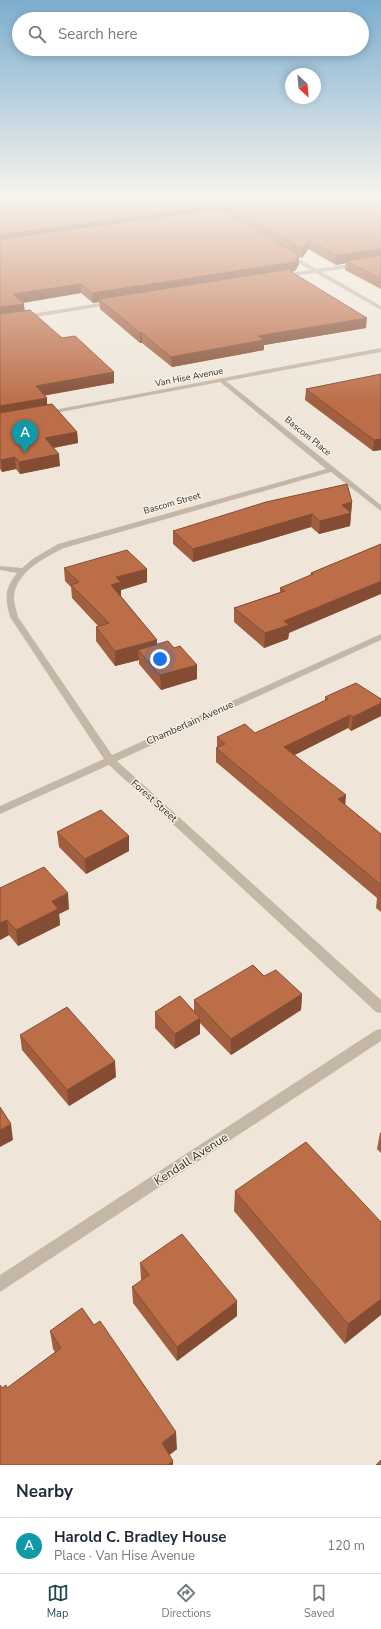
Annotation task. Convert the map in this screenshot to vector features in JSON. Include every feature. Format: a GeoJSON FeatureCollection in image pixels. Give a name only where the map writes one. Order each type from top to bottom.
{"type":"FeatureCollection","features":[{"type":"Feature","properties":{"kind":"street"},"geometry":{"type":"LineString","coordinates":[[308,266],[381,308]]}},
{"type":"Feature","properties":{"kind":"street"},"geometry":{"type":"LineString","coordinates":[[275,278],[346,266]]}},
{"type":"Feature","properties":{"kind":"street"},"geometry":{"type":"LineString","coordinates":[[0,321],[118,302]]}},
{"type":"Feature","properties":{"kind":"street","name":"Van Hise Avenue"},"geometry":{"type":"LineString","coordinates":[[39,414],[381,350]]}},
{"type":"Feature","properties":{"kind":"street","name":"Bascom Place"},"geometry":{"type":"LineString","coordinates":[[222,380],[381,509]]}},
{"type":"Feature","properties":{"kind":"street","name":"Bascom Street"},"geometry":{"type":"LineString","coordinates":[[24,571],[39,558],[61,546],[333,469]]}},
{"type":"Feature","properties":{"kind":"street"},"geometry":{"type":"LineString","coordinates":[[0,568],[24,571]]}},
{"type":"Feature","properties":{"kind":"street","name":"Forest Street"},"geometry":{"type":"LineString","coordinates":[[24,571],[15,582],[10,597],[14,617],[110,760],[381,1008]]}},
{"type":"Feature","properties":{"kind":"street","name":"Chamberlain Avenue"},"geometry":{"type":"LineString","coordinates":[[0,810],[142,744],[381,637]]}},
{"type":"Feature","properties":{"kind":"street","name":"Kendall Avenue"},"geometry":{"type":"LineString","coordinates":[[0,1284],[381,1034]]}},
{"type":"Feature","properties":{"kind":"building"},"geometry":{"type":"Polygon","coordinates":[[[0,266],[266,266],[92,293],[81,284],[13,294],[24,304],[0,307],[0,266]]]}},
{"type":"Feature","properties":{"kind":"building"},"geometry":{"type":"Polygon","coordinates":[[[356,266],[381,266],[381,279],[356,266]]]}},
{"type":"Feature","properties":{"kind":"building"},"geometry":{"type":"Polygon","coordinates":[[[291,269],[290,271],[367,318],[258,336],[264,340],[171,357],[99,299],[291,269]]]}},
{"type":"Feature","properties":{"kind":"building"},"geometry":{"type":"Polygon","coordinates":[[[30,310],[62,338],[75,336],[114,372],[36,386],[47,398],[0,406],[0,314],[30,310]]]}},
{"type":"Feature","properties":{"kind":"building"},"geometry":{"type":"Polygon","coordinates":[[[381,374],[381,439],[374,440],[306,389],[381,374]]]}},
{"type":"Feature","properties":{"kind":"building"},"geometry":{"type":"Polygon","coordinates":[[[52,404],[77,432],[45,438],[59,454],[19,462],[15,457],[1,460],[0,413],[52,404]]]}},
{"type":"Feature","properties":{"kind":"building"},"geometry":{"type":"Polygon","coordinates":[[[347,484],[352,502],[342,505],[351,513],[320,521],[312,514],[193,549],[173,531],[266,502],[347,484]]]}},
{"type":"Feature","properties":{"kind":"building"},"geometry":{"type":"Polygon","coordinates":[[[381,544],[381,581],[284,621],[289,625],[265,633],[234,608],[285,591],[280,588],[313,574],[311,573],[381,544]]]}},
{"type":"Feature","properties":{"kind":"building"},"geometry":{"type":"Polygon","coordinates":[[[127,550],[147,569],[116,577],[121,582],[111,585],[157,640],[115,651],[96,627],[109,623],[71,585],[79,582],[64,568],[127,550]]]}},
{"type":"Feature","properties":{"kind":"building"},"geometry":{"type":"Polygon","coordinates":[[[168,641],[174,648],[180,646],[197,665],[160,675],[138,650],[168,641]]]}},
{"type":"Feature","properties":{"kind":"building"},"geometry":{"type":"Polygon","coordinates":[[[356,683],[381,699],[381,703],[353,717],[350,715],[284,747],[346,795],[338,799],[381,834],[381,885],[216,748],[225,744],[217,737],[245,724],[255,733],[328,699],[325,697],[356,683]]]}},
{"type":"Feature","properties":{"kind":"building"},"geometry":{"type":"Polygon","coordinates":[[[101,810],[129,836],[85,859],[57,832],[101,810]]]}},
{"type":"Feature","properties":{"kind":"building"},"geometry":{"type":"Polygon","coordinates":[[[44,867],[68,893],[52,901],[58,909],[16,930],[7,920],[0,923],[0,888],[44,867]]]}},
{"type":"Feature","properties":{"kind":"building"},"geometry":{"type":"Polygon","coordinates":[[[253,965],[264,976],[276,970],[302,994],[231,1039],[194,1000],[253,965]]]}},
{"type":"Feature","properties":{"kind":"building"},"geometry":{"type":"Polygon","coordinates":[[[180,996],[200,1018],[175,1034],[155,1012],[180,996]]]}},
{"type":"Feature","properties":{"kind":"building"},"geometry":{"type":"Polygon","coordinates":[[[67,1007],[115,1061],[67,1090],[20,1035],[67,1007]]]}},
{"type":"Feature","properties":{"kind":"building"},"geometry":{"type":"Polygon","coordinates":[[[0,1107],[11,1124],[0,1130],[0,1107]]]}},
{"type":"Feature","properties":{"kind":"building"},"geometry":{"type":"Polygon","coordinates":[[[306,1142],[381,1222],[381,1299],[348,1324],[235,1191],[306,1142]]]}},
{"type":"Feature","properties":{"kind":"building"},"geometry":{"type":"Polygon","coordinates":[[[182,1234],[237,1301],[177,1347],[132,1287],[149,1275],[140,1263],[182,1234]]]}},
{"type":"Feature","properties":{"kind":"building"},"geometry":{"type":"Polygon","coordinates":[[[82,1308],[94,1325],[100,1321],[176,1432],[162,1443],[173,1461],[168,1465],[0,1465],[0,1385],[2,1388],[6,1385],[7,1388],[61,1348],[50,1331],[82,1308]]]}},
{"type":"Feature","properties":{"kind":"building"},"geometry":{"type":"Polygon","coordinates":[[[381,1460],[381,1465],[376,1465],[381,1460]]]}},
{"type":"Feature","properties":{"kind":"place","name":"Harold C. Bradley House"},"geometry":{"type":"Point","coordinates":[25,453]}}]}
